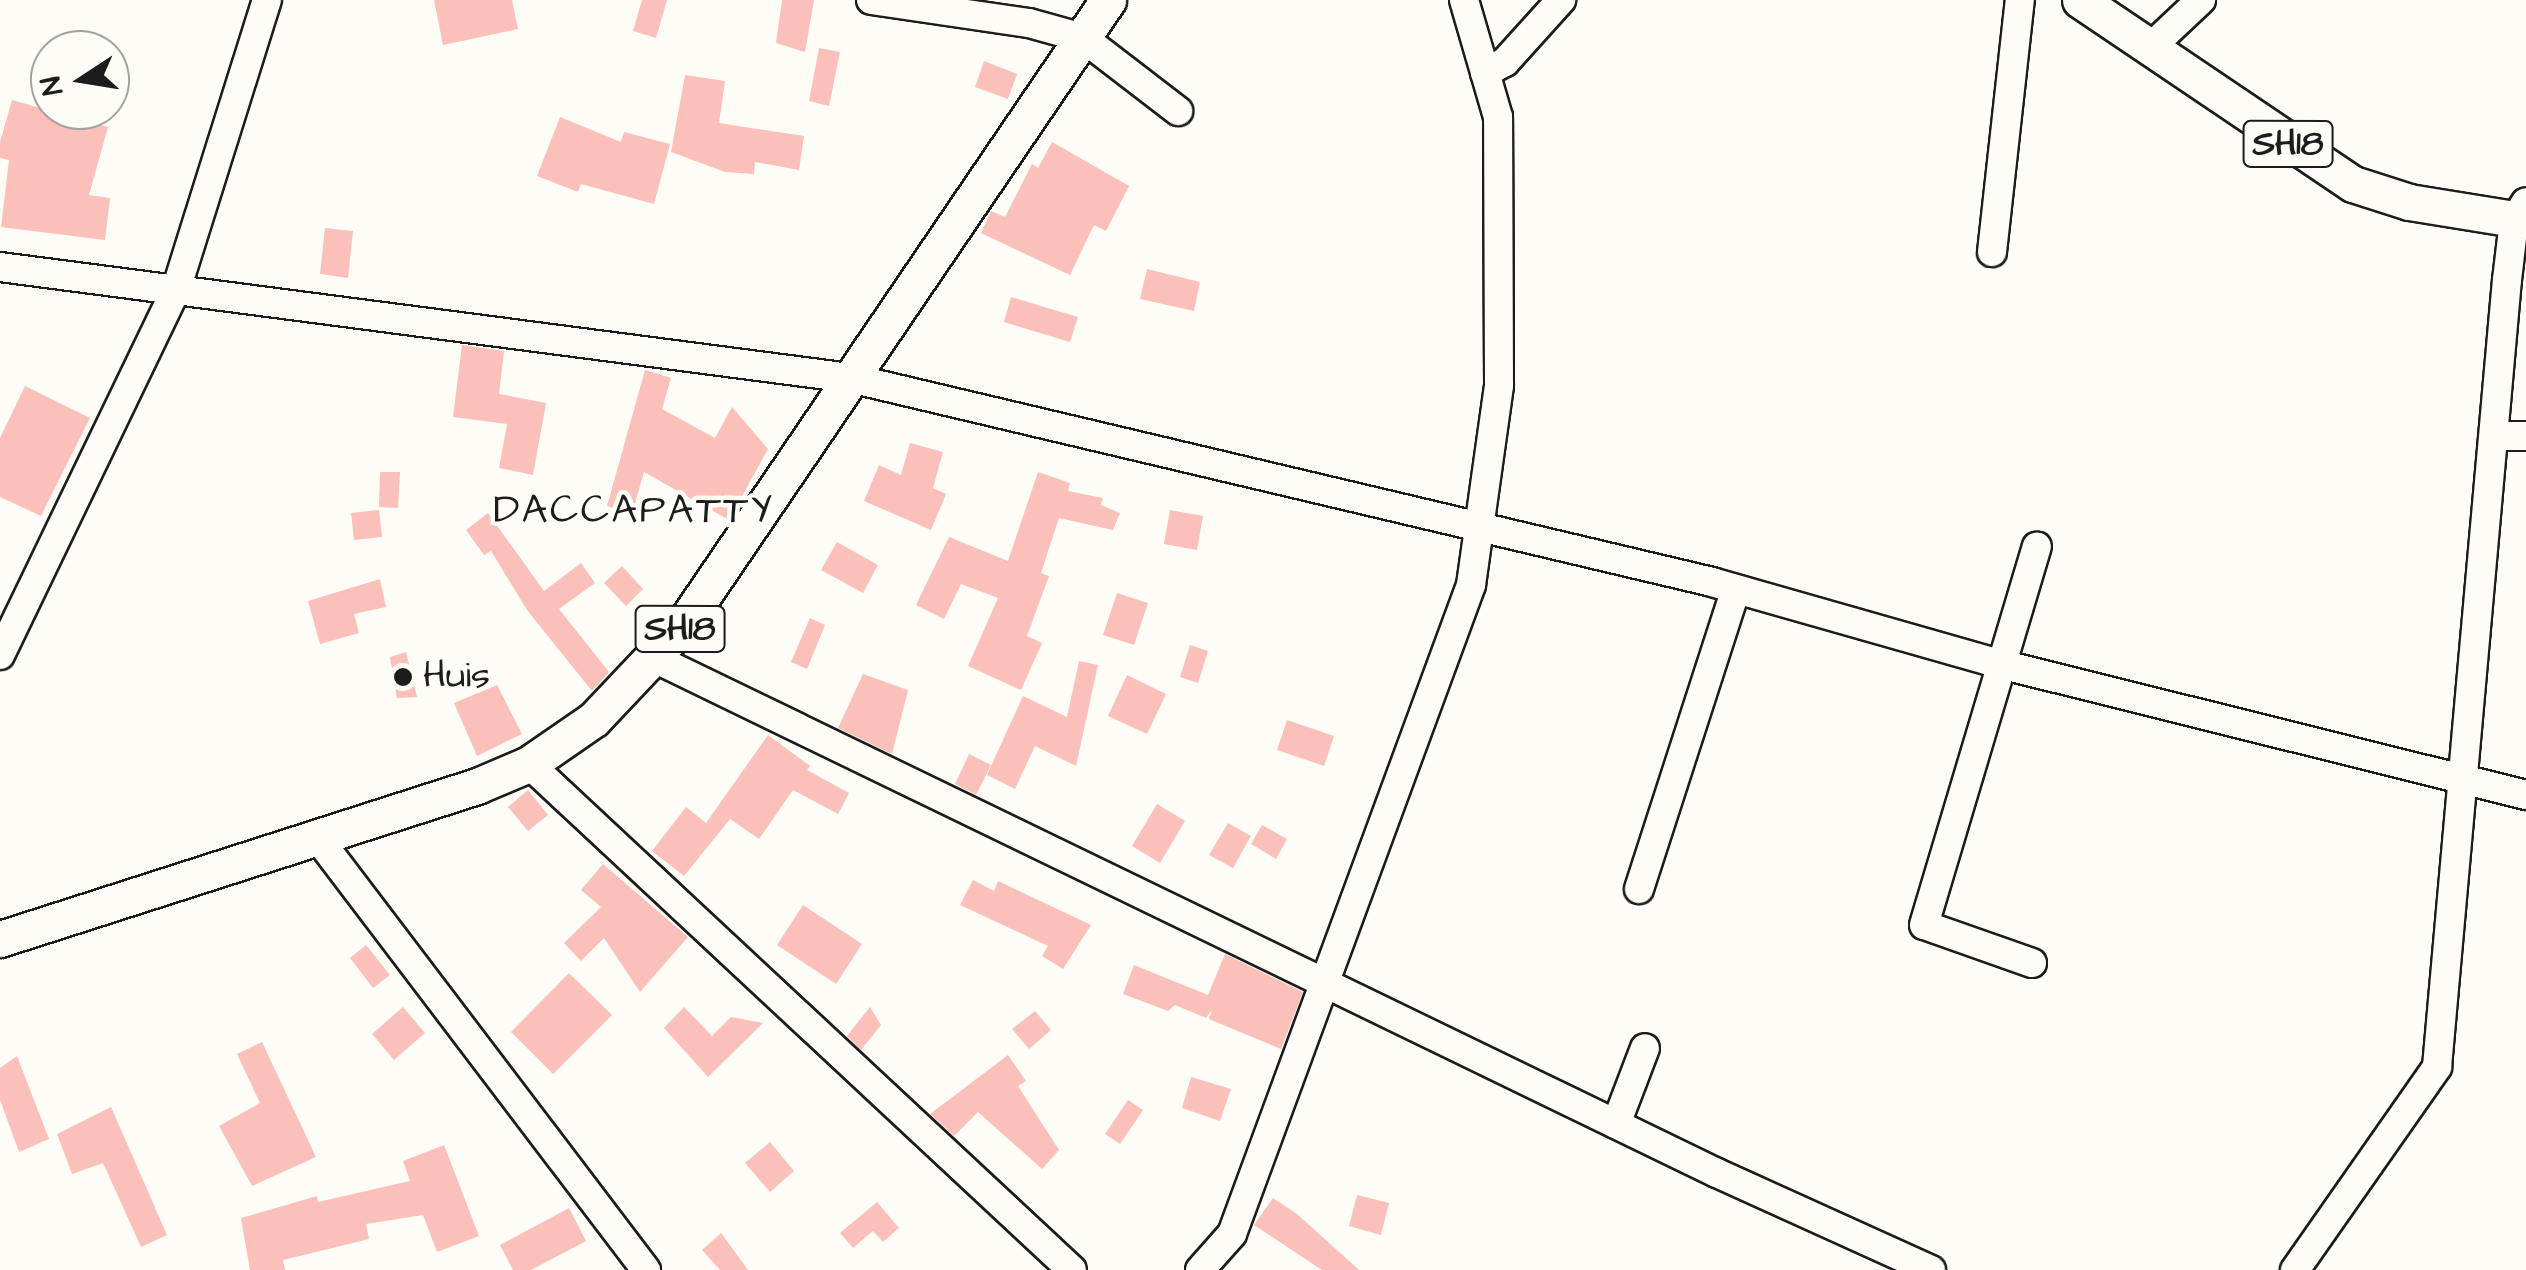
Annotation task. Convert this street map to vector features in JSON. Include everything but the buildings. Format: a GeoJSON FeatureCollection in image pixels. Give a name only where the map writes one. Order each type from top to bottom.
{"type":"FeatureCollection","features":[{"type":"Feature","properties":{"kind":"main road","name":"SH18"},"geometry":{"type":"LineString","coordinates":[[0,939],[529,764],[594,719],[656,659],[1108,0]]}},
{"type":"Feature","properties":{"kind":"main road","name":"SH18"},"geometry":{"type":"LineString","coordinates":[[2080,0],[2153,44],[2248,118],[2354,184],[2522,215]]}},
{"type":"Feature","properties":{"kind":"street"},"geometry":{"type":"LineString","coordinates":[[0,655],[176,290],[267,0]]}},
{"type":"Feature","properties":{"kind":"street"},"geometry":{"type":"LineString","coordinates":[[871,0],[1029,23],[1083,38],[1178,111]]}},
{"type":"Feature","properties":{"kind":"street"},"geometry":{"type":"LineString","coordinates":[[1200,1270],[1232,1234],[1328,985],[1471,585],[1499,385],[1498,117],[1464,0]]}},
{"type":"Feature","properties":{"kind":"street"},"geometry":{"type":"LineString","coordinates":[[1485,72],[1505,62],[1561,0]]}},
{"type":"Feature","properties":{"kind":"street"},"geometry":{"type":"LineString","coordinates":[[1992,252],[2020,0]]}},
{"type":"Feature","properties":{"kind":"street"},"geometry":{"type":"LineString","coordinates":[[2153,44],[2201,0]]}},
{"type":"Feature","properties":{"kind":"street"},"geometry":{"type":"LineString","coordinates":[[2295,1270],[2437,1067],[2495,436],[2522,215]]}},
{"type":"Feature","properties":{"kind":"street"},"geometry":{"type":"LineString","coordinates":[[0,267],[850,378],[1736,589],[2004,664],[2526,795]]}},
{"type":"Feature","properties":{"kind":"street"},"geometry":{"type":"LineString","coordinates":[[2495,436],[2526,436]]}},
{"type":"Feature","properties":{"kind":"street"},"geometry":{"type":"LineString","coordinates":[[2032,963],[1924,925],[2037,547]]}},
{"type":"Feature","properties":{"kind":"street"},"geometry":{"type":"LineString","coordinates":[[1638,890],[1736,589]]}},
{"type":"Feature","properties":{"kind":"street"},"geometry":{"type":"LineString","coordinates":[[656,659],[1616,1124],[1894,1263],[1931,1270]]}},
{"type":"Feature","properties":{"kind":"street"},"geometry":{"type":"LineString","coordinates":[[529,764],[1072,1270]]}},
{"type":"Feature","properties":{"kind":"street"},"geometry":{"type":"LineString","coordinates":[[317,836],[646,1270]]}},
{"type":"Feature","properties":{"kind":"street"},"geometry":{"type":"LineString","coordinates":[[1616,1124],[1645,1048]]}},
{"type":"Feature","properties":{"kind":"place","name":"Huis"},"geometry":{"type":"Point","coordinates":[403,677]}},
{"type":"Feature","properties":{"kind":"district","name":"DACCAPATTY"},"geometry":{"type":"Point","coordinates":[634,511]}}]}
